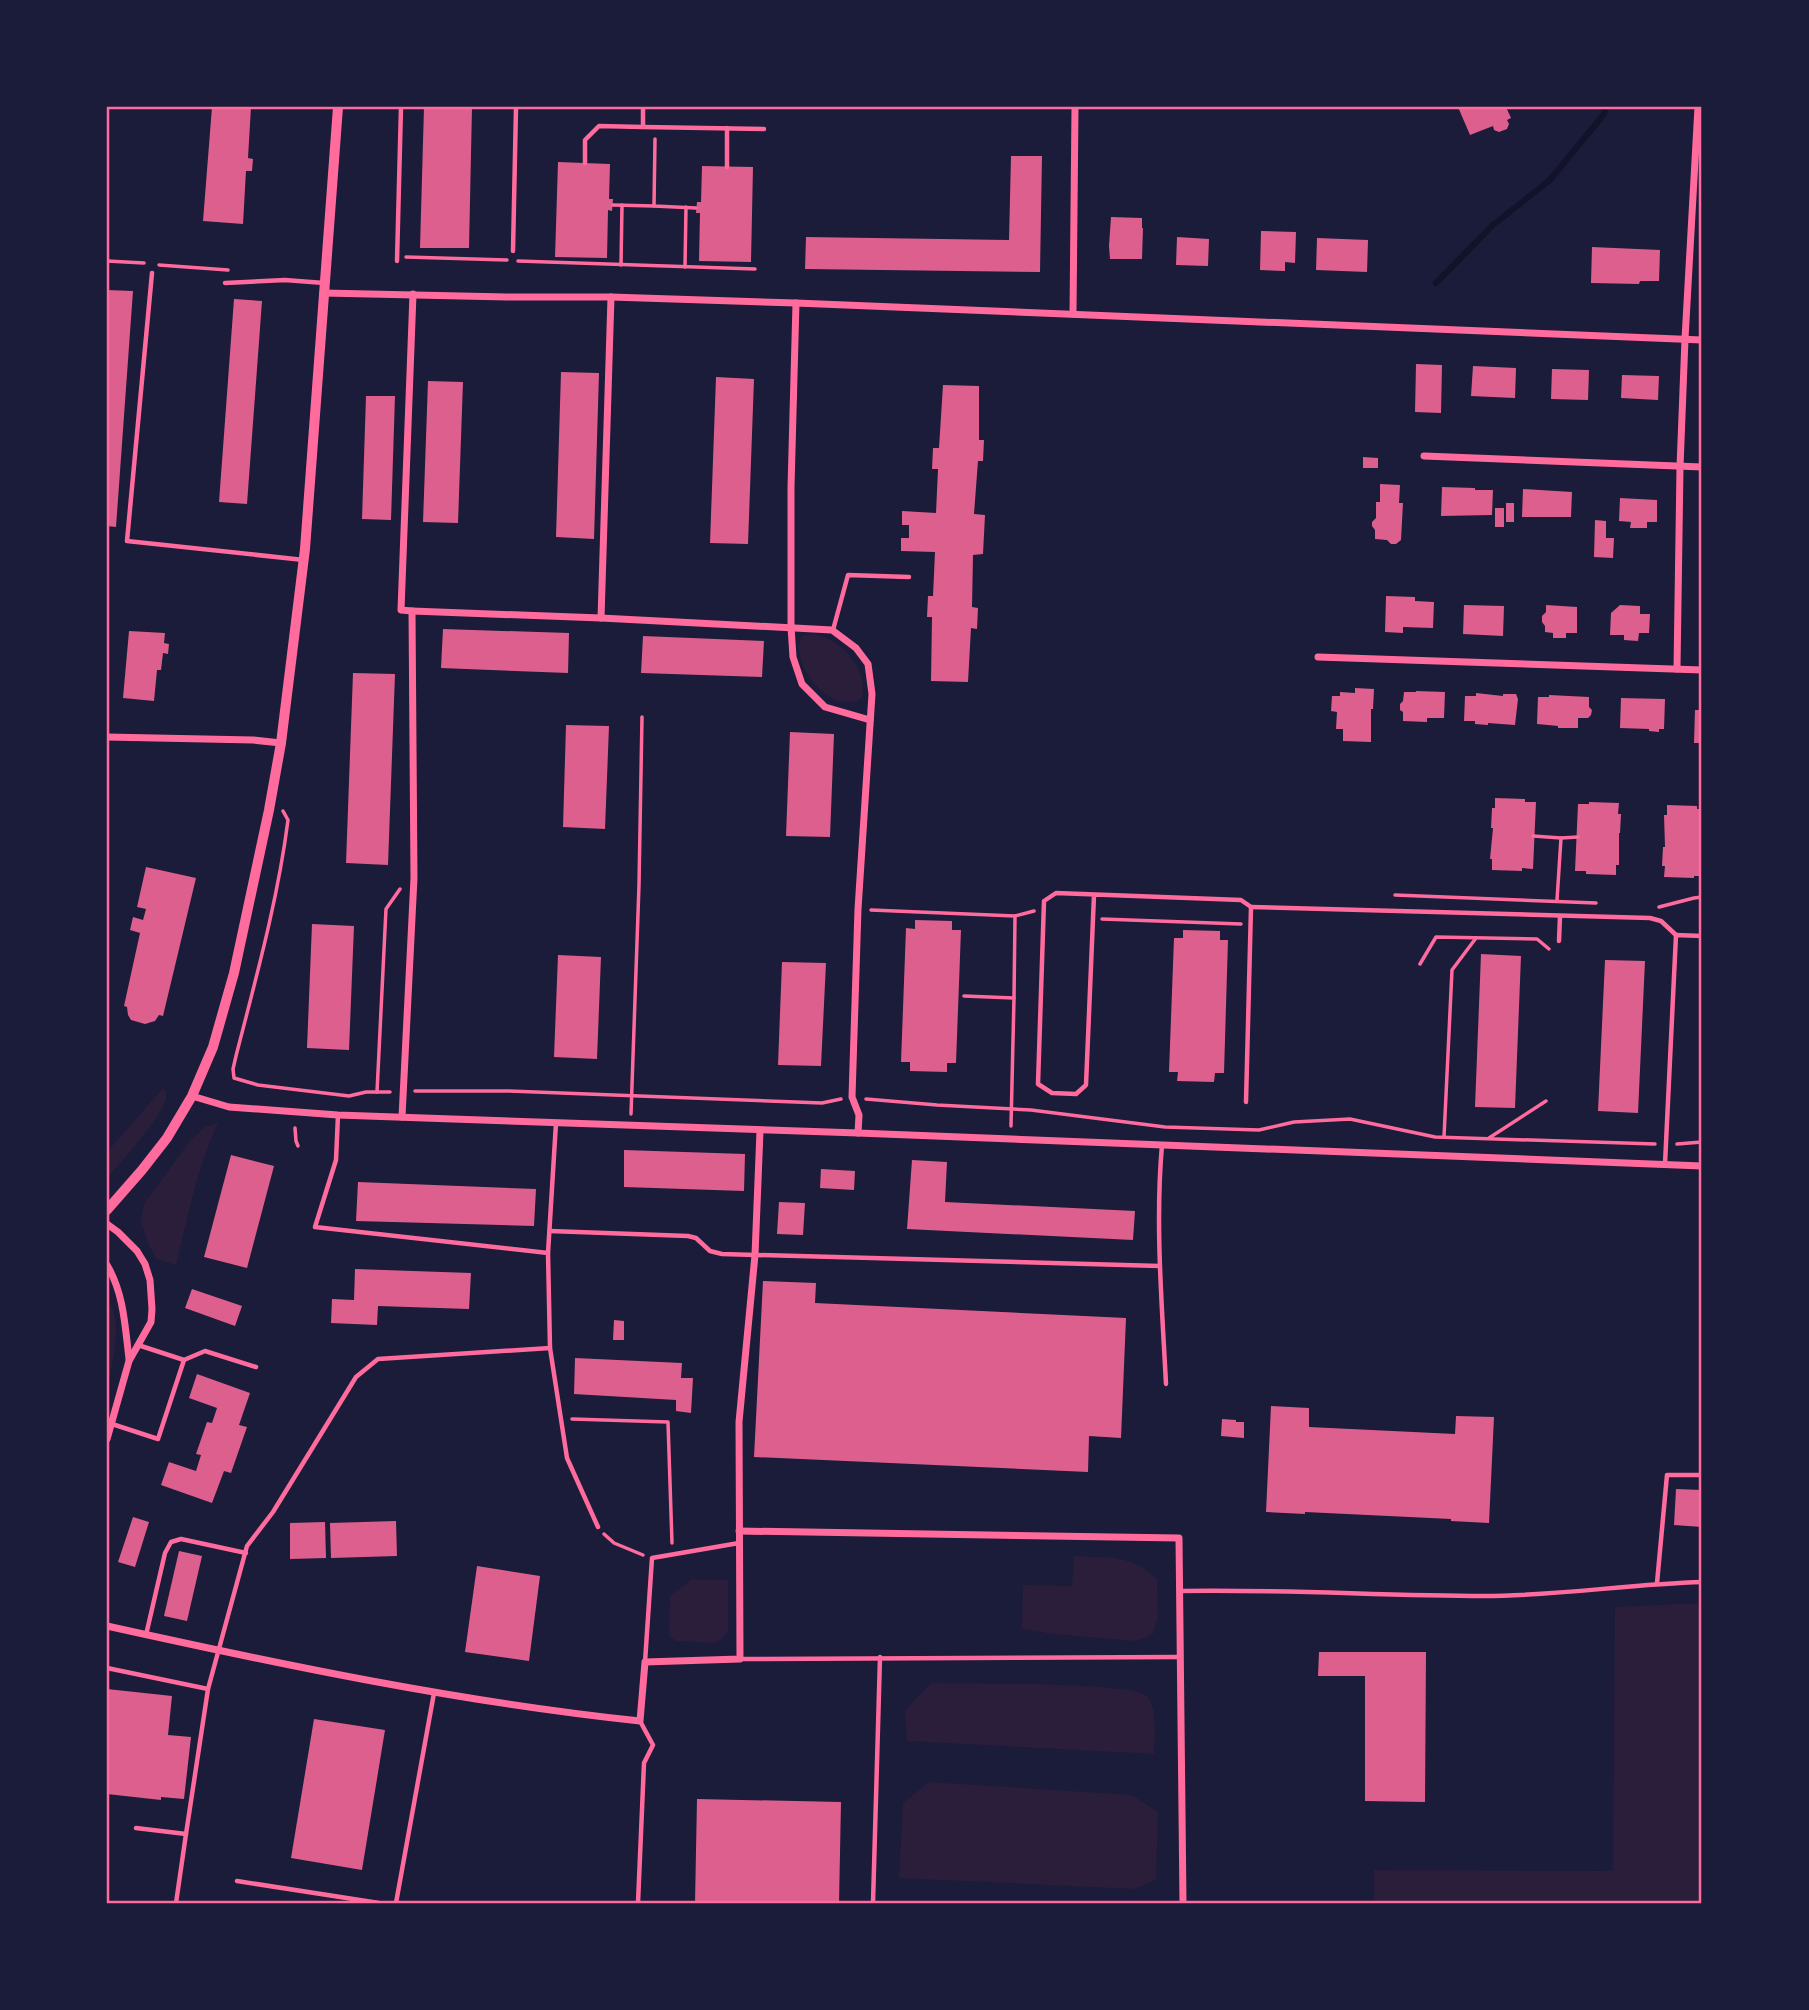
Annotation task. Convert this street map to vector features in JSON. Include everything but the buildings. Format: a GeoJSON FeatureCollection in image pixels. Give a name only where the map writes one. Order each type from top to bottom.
{"type":"FeatureCollection","features":[{"type":"Feature","properties":{"kind":"street"},"geometry":{"type":"LineString","coordinates":[[107,1210],[167,1138],[192,1096],[213,1047],[225,1010],[269,810],[281,743],[304,560],[338,107]]}},
{"type":"Feature","properties":{"kind":"street"},"geometry":{"type":"LineString","coordinates":[[1073,314],[1074,107]]}},
{"type":"Feature","properties":{"kind":"street"},"geometry":{"type":"LineString","coordinates":[[1677,669],[1680,467],[1698,107]]}},
{"type":"Feature","properties":{"kind":"street"},"geometry":{"type":"LineString","coordinates":[[323,288],[413,294],[796,303],[1702,340]]}},
{"type":"Feature","properties":{"kind":"street"},"geometry":{"type":"LineString","coordinates":[[413,294],[401,610],[832,630],[856,648],[868,664],[872,694],[858,909],[852,1097],[859,1115],[858,1133]]}},
{"type":"Feature","properties":{"kind":"street"},"geometry":{"type":"LineString","coordinates":[[601,618],[611,297]]}},
{"type":"Feature","properties":{"kind":"street"},"geometry":{"type":"LineString","coordinates":[[796,303],[791,488],[793,657],[802,684],[825,707],[870,720]]}},
{"type":"Feature","properties":{"kind":"street"},"geometry":{"type":"LineString","coordinates":[[1424,456],[1702,467]]}},
{"type":"Feature","properties":{"kind":"street"},"geometry":{"type":"LineString","coordinates":[[402,1117],[414,878],[412,611]]}},
{"type":"Feature","properties":{"kind":"street"},"geometry":{"type":"LineString","coordinates":[[1318,657],[1702,670]]}},
{"type":"Feature","properties":{"kind":"street"},"geometry":{"type":"LineString","coordinates":[[107,737],[281,743]]}},
{"type":"Feature","properties":{"kind":"street"},"geometry":{"type":"LineString","coordinates":[[192,1096],[229,1107],[338,1115],[1702,1166]]}},
{"type":"Feature","properties":{"kind":"street"},"geometry":{"type":"LineString","coordinates":[[107,1626],[434,1693],[640,1721],[645,1662],[740,1659],[739,1422],[755,1255],[760,1130]]}},
{"type":"Feature","properties":{"kind":"street"},"geometry":{"type":"LineString","coordinates":[[107,1224],[137,1251],[145,1264],[152,1296],[151,1322],[129,1361],[107,1439]]}},
{"type":"Feature","properties":{"kind":"street"},"geometry":{"type":"LineString","coordinates":[[107,1265],[122,1304],[129,1361]]}},
{"type":"Feature","properties":{"kind":"street"},"geometry":{"type":"LineString","coordinates":[[739,1531],[1179,1538],[1183,1903]]}},
{"type":"Feature","properties":{"kind":"lane"},"geometry":{"type":"LineString","coordinates":[[397,259],[401,107]]}},
{"type":"Feature","properties":{"kind":"lane"},"geometry":{"type":"LineString","coordinates":[[513,251],[516,107]]}},
{"type":"Feature","properties":{"kind":"lane"},"geometry":{"type":"LineString","coordinates":[[643,107],[643,127]]}},
{"type":"Feature","properties":{"kind":"lane"},"geometry":{"type":"LineString","coordinates":[[585,163],[585,140],[599,126],[764,129]]}},
{"type":"Feature","properties":{"kind":"lane"},"geometry":{"type":"LineString","coordinates":[[727,128],[727,167]]}},
{"type":"Feature","properties":{"kind":"lane"},"geometry":{"type":"LineString","coordinates":[[152,273],[127,541],[304,560]]}},
{"type":"Feature","properties":{"kind":"lane"},"geometry":{"type":"LineString","coordinates":[[225,283],[285,280],[323,288]]}},
{"type":"Feature","properties":{"kind":"lane"},"geometry":{"type":"LineString","coordinates":[[832,630],[848,575],[909,577]]}},
{"type":"Feature","properties":{"kind":"lane"},"geometry":{"type":"LineString","coordinates":[[1094,895],[1086,1085],[1076,1094],[1052,1093],[1038,1084],[1044,901],[1056,893],[1241,900],[1251,907],[1650,918],[1661,921],[1676,935],[1702,936]]}},
{"type":"Feature","properties":{"kind":"lane"},"geometry":{"type":"LineString","coordinates":[[1246,1102],[1251,907]]}},
{"type":"Feature","properties":{"kind":"lane"},"geometry":{"type":"LineString","coordinates":[[1559,941],[1560,916]]}},
{"type":"Feature","properties":{"kind":"lane"},"geometry":{"type":"LineString","coordinates":[[1665,1164],[1676,935]]}},
{"type":"Feature","properties":{"kind":"lane"},"geometry":{"type":"LineString","coordinates":[[338,1115],[335,1160],[315,1227],[548,1253]]}},
{"type":"Feature","properties":{"kind":"lane"},"geometry":{"type":"LineString","coordinates":[[556,1123],[548,1253],[550,1348],[567,1458],[598,1527]]}},
{"type":"Feature","properties":{"kind":"lane"},"geometry":{"type":"LineString","coordinates":[[1162,1145],[1160,1266],[1166,1384]]}},
{"type":"Feature","properties":{"kind":"lane"},"geometry":{"type":"LineString","coordinates":[[550,1231],[688,1236],[696,1238],[710,1251],[722,1254],[1160,1266]]}},
{"type":"Feature","properties":{"kind":"lane"},"geometry":{"type":"LineString","coordinates":[[138,1345],[184,1360],[205,1351],[256,1367]]}},
{"type":"Feature","properties":{"kind":"lane"},"geometry":{"type":"LineString","coordinates":[[176,1903],[208,1689],[247,1546],[274,1511],[356,1377],[378,1359],[550,1348]]}},
{"type":"Feature","properties":{"kind":"lane"},"geometry":{"type":"LineString","coordinates":[[111,1424],[158,1439],[184,1360]]}},
{"type":"Feature","properties":{"kind":"lane"},"geometry":{"type":"LineString","coordinates":[[1657,1583],[1667,1475],[1702,1475]]}},
{"type":"Feature","properties":{"kind":"lane"},"geometry":{"type":"LineString","coordinates":[[146,1635],[164,1553],[171,1542],[181,1539],[246,1553]]}},
{"type":"Feature","properties":{"kind":"lane"},"geometry":{"type":"LineString","coordinates":[[645,1662],[652,1558],[739,1544]]}},
{"type":"Feature","properties":{"kind":"lane"},"geometry":{"type":"LineString","coordinates":[[1179,1591],[1251,1590],[1486,1596],[1702,1582]]}},
{"type":"Feature","properties":{"kind":"lane"},"geometry":{"type":"LineString","coordinates":[[873,1903],[880,1657]]}},
{"type":"Feature","properties":{"kind":"lane"},"geometry":{"type":"LineString","coordinates":[[740,1659],[1179,1657]]}},
{"type":"Feature","properties":{"kind":"lane"},"geometry":{"type":"LineString","coordinates":[[107,1668],[208,1689]]}},
{"type":"Feature","properties":{"kind":"lane"},"geometry":{"type":"LineString","coordinates":[[396,1903],[434,1693]]}},
{"type":"Feature","properties":{"kind":"lane"},"geometry":{"type":"LineString","coordinates":[[638,1903],[644,1763],[653,1745],[640,1721]]}},
{"type":"Feature","properties":{"kind":"lane"},"geometry":{"type":"LineString","coordinates":[[136,1828],[186,1834]]}},
{"type":"Feature","properties":{"kind":"lane"},"geometry":{"type":"LineString","coordinates":[[237,1881],[379,1903]]}},
{"type":"Feature","properties":{"kind":"path"},"geometry":{"type":"LineString","coordinates":[[654,206],[656,127]]}},
{"type":"Feature","properties":{"kind":"path"},"geometry":{"type":"LineString","coordinates":[[613,205],[696,208]]}},
{"type":"Feature","properties":{"kind":"path"},"geometry":{"type":"LineString","coordinates":[[621,265],[622,205]]}},
{"type":"Feature","properties":{"kind":"path"},"geometry":{"type":"LineString","coordinates":[[685,267],[686,207]]}},
{"type":"Feature","properties":{"kind":"path"},"geometry":{"type":"LineString","coordinates":[[397,259],[755,269]]}},
{"type":"Feature","properties":{"kind":"path"},"geometry":{"type":"LineString","coordinates":[[107,261],[230,270]]}},
{"type":"Feature","properties":{"kind":"path"},"geometry":{"type":"LineString","coordinates":[[631,1114],[642,717]]}},
{"type":"Feature","properties":{"kind":"path"},"geometry":{"type":"LineString","coordinates":[[288,820],[270,922],[233,1069],[234,1078],[258,1084],[349,1096],[377,1092],[457,1090],[822,1103],[852,1097],[1012,1109],[1165,1128],[1259,1130],[1294,1122],[1350,1119],[1444,1137],[1666,1144],[1702,1142]]}},
{"type":"Feature","properties":{"kind":"path"},"geometry":{"type":"LineString","coordinates":[[1533,836],[1578,837]]}},
{"type":"Feature","properties":{"kind":"path"},"geometry":{"type":"LineString","coordinates":[[1560,916],[1557,900],[1561,838]]}},
{"type":"Feature","properties":{"kind":"path"},"geometry":{"type":"LineString","coordinates":[[377,1092],[386,909],[403,885]]}},
{"type":"Feature","properties":{"kind":"path"},"geometry":{"type":"LineString","coordinates":[[1395,895],[1597,903]]}},
{"type":"Feature","properties":{"kind":"path"},"geometry":{"type":"LineString","coordinates":[[1649,906],[1662,907],[1702,897]]}},
{"type":"Feature","properties":{"kind":"path"},"geometry":{"type":"LineString","coordinates":[[858,909],[1015,916],[1044,909]]}},
{"type":"Feature","properties":{"kind":"path"},"geometry":{"type":"LineString","coordinates":[[1011,1128],[1015,916]]}},
{"type":"Feature","properties":{"kind":"path"},"geometry":{"type":"LineString","coordinates":[[1093,919],[1250,924]]}},
{"type":"Feature","properties":{"kind":"path"},"geometry":{"type":"LineString","coordinates":[[1420,964],[1436,937],[1537,939],[1552,952]]}},
{"type":"Feature","properties":{"kind":"path"},"geometry":{"type":"LineString","coordinates":[[1444,1137],[1452,971],[1476,938]]}},
{"type":"Feature","properties":{"kind":"path"},"geometry":{"type":"LineString","coordinates":[[964,996],[1014,998]]}},
{"type":"Feature","properties":{"kind":"path"},"geometry":{"type":"LineString","coordinates":[[1488,1138],[1546,1101]]}},
{"type":"Feature","properties":{"kind":"path"},"geometry":{"type":"LineString","coordinates":[[295,1128],[298,1146]]}},
{"type":"Feature","properties":{"kind":"path"},"geometry":{"type":"LineString","coordinates":[[560,1418],[668,1423],[673,1555]]}},
{"type":"Feature","properties":{"kind":"path"},"geometry":{"type":"LineString","coordinates":[[598,1527],[614,1543],[652,1558]]}},
{"type":"Feature","properties":{"kind":"shaded area"},"geometry":{"type":"Polygon","coordinates":[[[814,634],[836,643],[853,660],[863,683],[862,698],[851,702],[839,701],[827,695],[807,673],[799,648],[802,636],[814,634]]]}},
{"type":"Feature","properties":{"kind":"shaded area"},"geometry":{"type":"Polygon","coordinates":[[[164,1087],[166,1098],[158,1115],[107,1178],[107,1152],[164,1087]]]}},
{"type":"Feature","properties":{"kind":"shaded area"},"geometry":{"type":"Polygon","coordinates":[[[218,1123],[199,1175],[176,1265],[157,1259],[149,1246],[141,1221],[144,1204],[190,1141],[205,1127],[218,1123]]]}},
{"type":"Feature","properties":{"kind":"shaded area"},"geometry":{"type":"Polygon","coordinates":[[[107,1298],[112,1308],[116,1330],[108,1387],[107,1298]]]}},
{"type":"Feature","properties":{"kind":"shaded area"},"geometry":{"type":"Polygon","coordinates":[[[1074,1556],[1128,1561],[1157,1579],[1158,1616],[1153,1634],[1134,1641],[1022,1629],[1023,1585],[1072,1586],[1074,1556]]]}},
{"type":"Feature","properties":{"kind":"shaded area"},"geometry":{"type":"Polygon","coordinates":[[[691,1580],[728,1580],[728,1630],[723,1638],[714,1643],[676,1641],[669,1636],[670,1596],[691,1580]]]}},
{"type":"Feature","properties":{"kind":"shaded area"},"geometry":{"type":"Polygon","coordinates":[[[1702,1603],[1702,1903],[1374,1903],[1374,1870],[1613,1871],[1615,1607],[1702,1603]]]}},
{"type":"Feature","properties":{"kind":"shaded area"},"geometry":{"type":"Polygon","coordinates":[[[932,1683],[1079,1686],[1134,1691],[1147,1696],[1153,1707],[1154,1754],[907,1741],[905,1710],[932,1683]]]}},
{"type":"Feature","properties":{"kind":"shaded area"},"geometry":{"type":"Polygon","coordinates":[[[929,1782],[1132,1795],[1158,1812],[1156,1880],[1135,1889],[899,1878],[903,1803],[929,1782]]]}},
{"type":"Feature","properties":{"kind":"waterway"},"geometry":{"type":"LineString","coordinates":[[1436,283],[1493,225],[1550,180],[1604,114],[1606,107]]}}]}
